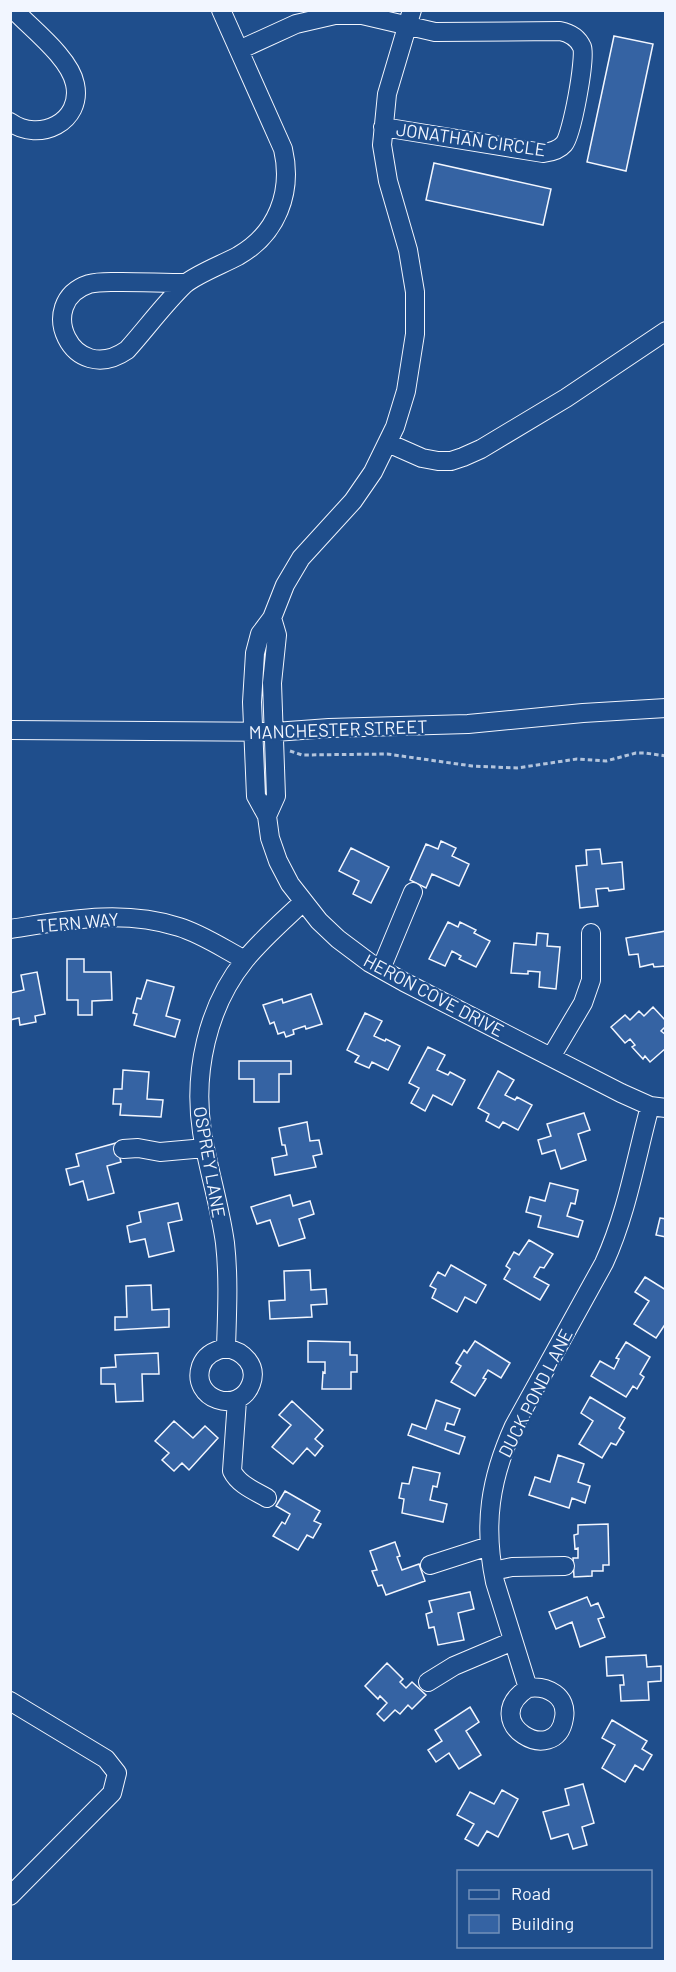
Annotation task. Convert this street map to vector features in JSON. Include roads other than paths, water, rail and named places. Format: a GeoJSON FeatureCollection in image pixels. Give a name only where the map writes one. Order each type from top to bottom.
{"type":"FeatureCollection","features":[{"type":"Feature","properties":{"kind":"street"},"geometry":{"type":"LineString","coordinates":[[10,122],[23,129],[37,131],[50,129],[70,113],[75,99],[76,85],[63,60],[14,10]]}},
{"type":"Feature","properties":{"kind":"street"},"geometry":{"type":"LineString","coordinates":[[186,283],[104,282],[88,284],[75,292],[65,305],[62,321],[65,336],[74,349],[88,358],[104,360],[120,355],[186,283],[238,256],[259,241],[274,222],[284,199],[287,174],[283,149],[221,10]]}},
{"type":"Feature","properties":{"kind":"street"},"geometry":{"type":"LineString","coordinates":[[239,50],[296,24],[323,16],[349,14],[410,18]]}},
{"type":"Feature","properties":{"kind":"street","name":"HERON COVE DRIVE"},"geometry":{"type":"LineString","coordinates":[[410,18],[387,93],[382,145],[385,170],[408,250],[415,292],[413,354],[406,391],[388,443],[373,472],[359,493],[311,545],[292,571],[272,618],[260,634],[255,652],[253,676],[252,732],[256,796],[267,816],[270,838],[278,861],[290,884],[319,921],[338,939],[381,969],[621,1093],[658,1107]]}},
{"type":"Feature","properties":{"kind":"street","name":"JONATHAN CIRCLE"},"geometry":{"type":"LineString","coordinates":[[383,127],[543,153],[554,151],[562,146],[570,133],[584,57],[579,42],[571,34],[560,31],[442,32],[410,18]]}},
{"type":"Feature","properties":{"kind":"street"},"geometry":{"type":"LineString","coordinates":[[388,443],[422,458],[438,461],[451,461],[464,457],[566,398],[665,333]]}},
{"type":"Feature","properties":{"kind":"street","name":"HERON COVE DRIVE"},"geometry":{"type":"LineString","coordinates":[[267,816],[276,796],[272,683],[277,636],[272,618]]}},
{"type":"Feature","properties":{"kind":"street","name":"MANCHESTER STREET"},"geometry":{"type":"LineString","coordinates":[[10,730],[275,732],[468,724],[666,708]]}},
{"type":"Feature","properties":{"kind":"street"},"geometry":{"type":"LineString","coordinates":[[381,969],[413,892]]}},
{"type":"Feature","properties":{"kind":"street","name":"OSPREY LANE"},"geometry":{"type":"LineString","coordinates":[[226,1348],[225,1246],[205,1148],[198,1096],[202,1058],[219,1002],[245,960],[303,902]]}},
{"type":"Feature","properties":{"kind":"street","name":"TERN WAY"},"geometry":{"type":"LineString","coordinates":[[10,929],[106,916],[144,919],[181,927],[245,960]]}},
{"type":"Feature","properties":{"kind":"street"},"geometry":{"type":"LineString","coordinates":[[551,1057],[583,1003],[591,980],[591,933]]}},
{"type":"Feature","properties":{"kind":"street","name":"DUCK POND LANE"},"geometry":{"type":"LineString","coordinates":[[528,1688],[493,1571],[489,1546],[494,1481],[505,1446],[523,1408],[612,1246],[658,1107]]}},
{"type":"Feature","properties":{"kind":"street"},"geometry":{"type":"LineString","coordinates":[[123,1149],[138,1148],[160,1152],[205,1148]]}},
{"type":"Feature","properties":{"kind":"street"},"geometry":{"type":"LineString","coordinates":[[226,1348],[243,1354],[249,1361],[252,1379],[250,1387],[237,1400],[221,1402],[214,1399],[202,1387],[200,1371],[209,1355],[226,1348]]}},
{"type":"Feature","properties":{"kind":"street"},"geometry":{"type":"LineString","coordinates":[[237,1400],[232,1472],[235,1478],[267,1498]]}},
{"type":"Feature","properties":{"kind":"street"},"geometry":{"type":"LineString","coordinates":[[430,1565],[489,1546]]}},
{"type":"Feature","properties":{"kind":"street"},"geometry":{"type":"LineString","coordinates":[[493,1571],[512,1567],[565,1566]]}},
{"type":"Feature","properties":{"kind":"street"},"geometry":{"type":"LineString","coordinates":[[428,1682],[454,1666],[513,1641]]}},
{"type":"Feature","properties":{"kind":"street"},"geometry":{"type":"LineString","coordinates":[[10,1701],[106,1760],[117,1773],[112,1793],[10,1896]]}}]}
